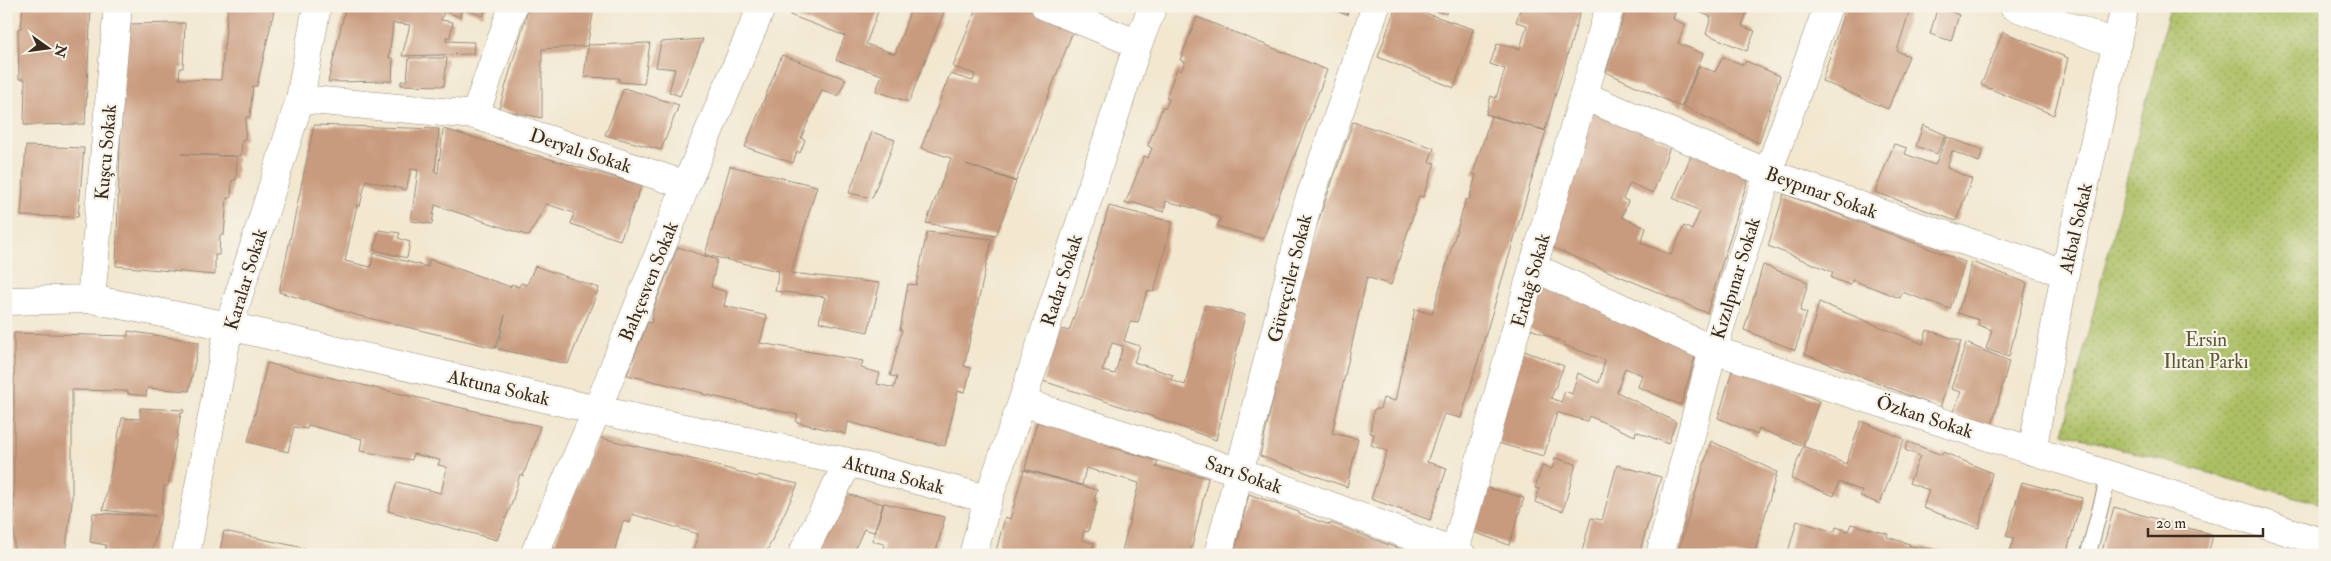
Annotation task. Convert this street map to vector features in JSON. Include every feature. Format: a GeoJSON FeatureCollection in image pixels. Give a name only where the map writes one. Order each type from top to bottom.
{"type":"FeatureCollection","features":[{"type":"Feature","properties":{"kind":"street","name":"Kuşcu Sokak"},"geometry":{"type":"LineString","coordinates":[[91,299],[118,6]]}},
{"type":"Feature","properties":{"kind":"street","name":"Karalar Sokak"},"geometry":{"type":"LineString","coordinates":[[186,555],[229,326],[300,99],[317,6]]}},
{"type":"Feature","properties":{"kind":"street"},"geometry":{"type":"LineString","coordinates":[[476,115],[512,6]]}},
{"type":"Feature","properties":{"kind":"street","name":"Bahçesven Sokak"},"geometry":{"type":"LineString","coordinates":[[534,555],[597,410],[686,185],[762,6]]}},
{"type":"Feature","properties":{"kind":"street"},"geometry":{"type":"LineString","coordinates":[[1045,6],[1138,44]]}},
{"type":"Feature","properties":{"kind":"street","name":"Radar Sokak"},"geometry":{"type":"LineString","coordinates":[[972,555],[988,499],[1022,402],[1138,44],[1153,6]]}},
{"type":"Feature","properties":{"kind":"street","name":"Güveçciler Sokak"},"geometry":{"type":"LineString","coordinates":[[1218,555],[1308,203],[1376,6]]}},
{"type":"Feature","properties":{"kind":"street","name":"Erdağ Sokak"},"geometry":{"type":"LineString","coordinates":[[1457,554],[1533,267],[1610,6]]}},
{"type":"Feature","properties":{"kind":"street","name":"Kızılpınar Sokak"},"geometry":{"type":"LineString","coordinates":[[1660,555],[1713,350],[1768,173],[1828,6]]}},
{"type":"Feature","properties":{"kind":"street"},"geometry":{"type":"LineString","coordinates":[[2013,6],[2117,44]]}},
{"type":"Feature","properties":{"kind":"street","name":"Akbal Sokak"},"geometry":{"type":"LineString","coordinates":[[2032,451],[2065,273],[2125,6]]}},
{"type":"Feature","properties":{"kind":"street","name":"Beypınar Sokak"},"geometry":{"type":"LineString","coordinates":[[1584,96],[1768,173],[1911,224],[2065,273]]}},
{"type":"Feature","properties":{"kind":"street","name":"Deryalı Sokak"},"geometry":{"type":"LineString","coordinates":[[300,99],[476,115],[686,185]]}},
{"type":"Feature","properties":{"kind":"street","name":"Özkan Sokak"},"geometry":{"type":"LineString","coordinates":[[1533,267],[1713,350],[2325,543]]}},
{"type":"Feature","properties":{"kind":"street","name":"Aktuna Sokak"},"geometry":{"type":"LineString","coordinates":[[6,301],[91,299],[229,326],[597,410],[848,462],[988,499]]}},
{"type":"Feature","properties":{"kind":"street","name":"Sarı Sokak"},"geometry":{"type":"LineString","coordinates":[[1022,402],[1240,472],[1457,554]]}},
{"type":"Feature","properties":{"kind":"street"},"geometry":{"type":"LineString","coordinates":[[802,555],[848,462]]}},
{"type":"Feature","properties":{"kind":"lane"},"geometry":{"type":"LineString","coordinates":[[2088,555],[2109,475]]}},
{"type":"Feature","properties":{"kind":"green space","name":"Ersin Ilıtan Parkı"},"geometry":{"type":"Polygon","coordinates":[[[2170,6],[2325,6],[2325,505],[2063,433],[2170,6]]]}},
{"type":"Feature","properties":{"kind":"building"},"geometry":{"type":"Polygon","coordinates":[[[23,6],[91,6],[85,124],[24,125],[25,79],[19,79],[18,29],[21,28],[23,6]]]}},
{"type":"Feature","properties":{"kind":"building"},"geometry":{"type":"Polygon","coordinates":[[[228,6],[275,6],[257,86],[253,86],[250,117],[246,117],[245,139],[242,140],[241,156],[181,154],[237,157],[236,180],[232,180],[231,198],[227,198],[224,235],[220,235],[219,255],[215,255],[215,275],[116,266],[124,24],[185,23],[183,68],[180,68],[179,79],[221,80],[228,6]]]}},
{"type":"Feature","properties":{"kind":"building"},"geometry":{"type":"Polygon","coordinates":[[[346,6],[487,6],[483,16],[462,8],[460,17],[444,11],[441,20],[453,22],[450,37],[446,37],[446,41],[474,42],[473,54],[402,56],[410,25],[393,23],[389,58],[393,58],[392,81],[328,82],[346,6]]]}},
{"type":"Feature","properties":{"kind":"building"},"geometry":{"type":"Polygon","coordinates":[[[529,6],[582,6],[594,9],[587,46],[542,49],[542,118],[499,109],[529,6]]]}},
{"type":"Feature","properties":{"kind":"building"},"geometry":{"type":"Polygon","coordinates":[[[794,6],[880,6],[866,44],[895,54],[912,6],[946,6],[909,102],[876,91],[882,75],[836,60],[845,36],[790,15],[794,6]]]}},
{"type":"Feature","properties":{"kind":"building"},"geometry":{"type":"Polygon","coordinates":[[[977,6],[1031,6],[1076,23],[1016,181],[966,164],[1016,182],[996,236],[926,223],[951,158],[921,148],[950,74],[973,81],[975,74],[953,67],[977,6]]]}},
{"type":"Feature","properties":{"kind":"building"},"geometry":{"type":"Polygon","coordinates":[[[1324,6],[1350,6],[1347,15],[1324,6]]]}},
{"type":"Feature","properties":{"kind":"building"},"geometry":{"type":"Polygon","coordinates":[[[1396,6],[1404,6],[1473,29],[1454,88],[1378,57],[1396,6]]]}},
{"type":"Feature","properties":{"kind":"building"},"geometry":{"type":"Polygon","coordinates":[[[1424,6],[1448,6],[1446,14],[1424,6]]]}},
{"type":"Feature","properties":{"kind":"building"},"geometry":{"type":"Polygon","coordinates":[[[1521,6],[1582,6],[1545,130],[1486,114],[1491,96],[1496,98],[1505,69],[1490,64],[1497,44],[1520,49],[1527,25],[1516,22],[1521,6]]]}},
{"type":"Feature","properties":{"kind":"building"},"geometry":{"type":"Polygon","coordinates":[[[1627,6],[1677,6],[1673,19],[1685,25],[1678,43],[1703,54],[1681,107],[1606,72],[1627,6]]]}},
{"type":"Feature","properties":{"kind":"building"},"geometry":{"type":"Polygon","coordinates":[[[1686,6],[1749,6],[1742,26],[1755,31],[1747,51],[1706,34],[1711,17],[1686,6]]]}},
{"type":"Feature","properties":{"kind":"building"},"geometry":{"type":"Polygon","coordinates":[[[1846,6],[1911,6],[1897,51],[1909,56],[1888,109],[1822,81],[1846,6]]]}},
{"type":"Feature","properties":{"kind":"building"},"geometry":{"type":"Polygon","coordinates":[[[1938,6],[1959,15],[1951,41],[1930,34],[1938,6]]]}},
{"type":"Feature","properties":{"kind":"building"},"geometry":{"type":"Polygon","coordinates":[[[1197,17],[1327,70],[1263,239],[1217,226],[1221,218],[1204,211],[1166,201],[1164,212],[1134,203],[1125,204],[1144,156],[1148,158],[1152,148],[1148,145],[1163,106],[1165,109],[1169,99],[1166,98],[1176,71],[1178,68],[1181,71],[1185,62],[1180,60],[1197,17]]]}},
{"type":"Feature","properties":{"kind":"building"},"geometry":{"type":"Polygon","coordinates":[[[2003,32],[2068,58],[2054,115],[1981,85],[2003,32]]]}},
{"type":"Feature","properties":{"kind":"building"},"geometry":{"type":"Polygon","coordinates":[[[703,39],[680,96],[669,92],[675,69],[656,67],[661,42],[703,39]]]}},
{"type":"Feature","properties":{"kind":"building"},"geometry":{"type":"Polygon","coordinates":[[[650,43],[644,84],[619,82],[619,78],[584,77],[588,45],[650,43]]]}},
{"type":"Feature","properties":{"kind":"building"},"geometry":{"type":"Polygon","coordinates":[[[782,55],[846,79],[838,96],[822,90],[801,138],[805,140],[800,153],[797,151],[793,163],[745,147],[782,55]]]}},
{"type":"Feature","properties":{"kind":"building"},"geometry":{"type":"Polygon","coordinates":[[[1723,57],[1744,65],[1746,61],[1780,76],[1759,143],[1683,106],[1699,66],[1715,72],[1723,57]]]}},
{"type":"Feature","properties":{"kind":"building"},"geometry":{"type":"Polygon","coordinates":[[[409,58],[447,58],[444,86],[401,85],[401,81],[407,80],[409,58]]]}},
{"type":"Feature","properties":{"kind":"building"},"geometry":{"type":"Polygon","coordinates":[[[624,88],[679,105],[661,150],[605,135],[624,88]]]}},
{"type":"Feature","properties":{"kind":"building"},"geometry":{"type":"Polygon","coordinates":[[[1594,110],[1671,144],[1653,193],[1630,183],[1623,199],[1628,201],[1622,217],[1646,228],[1641,243],[1671,255],[1684,226],[1692,230],[1700,211],[1673,198],[1693,151],[1749,176],[1707,313],[1551,247],[1594,110]]]}},
{"type":"Feature","properties":{"kind":"building"},"geometry":{"type":"Polygon","coordinates":[[[1491,116],[1546,131],[1461,418],[1444,414],[1427,462],[1447,468],[1430,520],[1371,499],[1387,451],[1371,445],[1374,434],[1370,433],[1374,409],[1380,409],[1383,398],[1395,401],[1415,309],[1432,314],[1466,199],[1469,200],[1476,175],[1473,174],[1491,116]]]}},
{"type":"Feature","properties":{"kind":"building"},"geometry":{"type":"Polygon","coordinates":[[[1353,122],[1434,148],[1429,162],[1435,163],[1423,197],[1419,196],[1391,285],[1367,277],[1332,433],[1358,439],[1347,487],[1260,456],[1305,259],[1353,122]]]}},
{"type":"Feature","properties":{"kind":"building"},"geometry":{"type":"Polygon","coordinates":[[[314,125],[439,129],[435,172],[438,173],[443,129],[642,185],[620,240],[571,224],[574,213],[546,204],[529,236],[435,205],[432,224],[411,221],[418,170],[411,169],[406,190],[366,180],[360,206],[357,205],[345,261],[371,267],[374,253],[428,267],[429,259],[511,287],[511,284],[519,287],[521,283],[527,285],[535,266],[599,288],[568,364],[498,349],[505,315],[496,348],[360,316],[279,292],[314,125]]]}},
{"type":"Feature","properties":{"kind":"building"},"geometry":{"type":"Polygon","coordinates":[[[1923,125],[1946,135],[1937,154],[1916,146],[1923,125]]]}},
{"type":"Feature","properties":{"kind":"building"},"geometry":{"type":"Polygon","coordinates":[[[872,132],[895,140],[872,198],[849,193],[872,132]]]}},
{"type":"Feature","properties":{"kind":"building"},"geometry":{"type":"Polygon","coordinates":[[[1947,137],[1983,150],[1979,162],[1952,151],[1947,168],[1972,179],[1956,221],[1875,192],[1894,144],[1907,148],[1905,154],[1935,165],[1947,137]]]}},
{"type":"Feature","properties":{"kind":"building"},"geometry":{"type":"Polygon","coordinates":[[[26,146],[84,148],[78,217],[21,216],[26,146]]]}},
{"type":"Feature","properties":{"kind":"building"},"geometry":{"type":"Polygon","coordinates":[[[730,166],[817,186],[791,273],[880,283],[868,332],[819,322],[825,297],[775,291],[779,271],[705,255],[730,166]]]}},
{"type":"Feature","properties":{"kind":"building"},"geometry":{"type":"Polygon","coordinates":[[[1784,194],[1965,262],[1950,309],[1902,292],[1900,298],[1852,280],[1850,285],[1831,278],[1833,272],[1768,246],[1784,194]]]}},
{"type":"Feature","properties":{"kind":"building"},"geometry":{"type":"Polygon","coordinates":[[[1109,206],[1172,222],[1154,292],[1147,291],[1138,323],[1130,322],[1124,341],[1140,346],[1134,362],[1173,375],[1171,380],[1185,385],[1205,305],[1245,315],[1216,440],[1157,418],[1043,381],[1058,328],[1069,331],[1082,298],[1109,206]],[[1112,343],[1102,371],[1115,374],[1123,346],[1112,343]]]}},
{"type":"Feature","properties":{"kind":"building"},"geometry":{"type":"Polygon","coordinates":[[[379,230],[400,233],[398,238],[410,242],[407,258],[374,250],[379,230]]]}},
{"type":"Feature","properties":{"kind":"building"},"geometry":{"type":"Polygon","coordinates":[[[927,232],[992,239],[964,366],[971,368],[965,392],[958,391],[945,446],[848,422],[846,434],[796,422],[798,415],[627,375],[648,322],[651,323],[654,307],[678,247],[717,260],[711,287],[727,292],[724,306],[767,316],[760,343],[863,361],[861,368],[880,373],[877,384],[894,388],[897,377],[890,376],[902,330],[900,330],[908,284],[916,285],[927,232]]]}},
{"type":"Feature","properties":{"kind":"building"},"geometry":{"type":"Polygon","coordinates":[[[1972,262],[2027,283],[2009,357],[1986,349],[1992,330],[1978,325],[1979,320],[1958,313],[1972,262]]]}},
{"type":"Feature","properties":{"kind":"building"},"geometry":{"type":"Polygon","coordinates":[[[1763,265],[1808,282],[1800,311],[1807,313],[1795,350],[1744,330],[1763,265]]]}},
{"type":"Feature","properties":{"kind":"building"},"geometry":{"type":"Polygon","coordinates":[[[1539,281],[1697,350],[1681,405],[1638,387],[1642,375],[1625,368],[1617,392],[1676,422],[1668,444],[1636,431],[1635,436],[1589,416],[1587,421],[1559,413],[1557,413],[1544,456],[1494,442],[1519,349],[1564,366],[1551,398],[1561,402],[1565,391],[1572,394],[1578,373],[1599,383],[1605,360],[1564,345],[1565,343],[1526,327],[1539,281]]]}},
{"type":"Feature","properties":{"kind":"building"},"geometry":{"type":"Polygon","coordinates":[[[1819,302],[1923,344],[1927,330],[1961,341],[1940,408],[1805,354],[1819,302]]]}},
{"type":"Feature","properties":{"kind":"building"},"geometry":{"type":"Polygon","coordinates":[[[128,331],[199,342],[189,391],[147,388],[146,396],[128,394],[128,391],[72,390],[72,502],[65,555],[14,555],[14,333],[128,336],[128,331]]]}},
{"type":"Feature","properties":{"kind":"building"},"geometry":{"type":"Polygon","coordinates":[[[1966,343],[2009,361],[1991,429],[1953,414],[1961,392],[1951,389],[1966,343]]]}},
{"type":"Feature","properties":{"kind":"building"},"geometry":{"type":"Polygon","coordinates":[[[267,363],[540,426],[523,476],[520,474],[512,503],[497,540],[388,511],[397,482],[441,493],[447,467],[438,465],[440,460],[413,454],[412,460],[360,451],[362,439],[308,425],[307,429],[294,427],[288,452],[248,442],[267,363]]]}},
{"type":"Feature","properties":{"kind":"building"},"geometry":{"type":"Polygon","coordinates":[[[1734,364],[1819,401],[1803,446],[1759,429],[1757,435],[1718,418],[1734,364]]]}},
{"type":"Feature","properties":{"kind":"building"},"geometry":{"type":"Polygon","coordinates":[[[140,408],[184,410],[181,413],[168,486],[164,486],[161,516],[151,555],[105,555],[106,545],[90,542],[93,513],[156,516],[103,510],[122,418],[140,419],[140,408]]]}},
{"type":"Feature","properties":{"kind":"building"},"geometry":{"type":"Polygon","coordinates":[[[1861,421],[1904,439],[1880,504],[1860,496],[1862,491],[1839,482],[1834,496],[1791,479],[1803,446],[1846,464],[1861,421]]]}},
{"type":"Feature","properties":{"kind":"building"},"geometry":{"type":"Polygon","coordinates":[[[1037,422],[1063,428],[1063,430],[1107,443],[1106,446],[1158,461],[1156,467],[1208,478],[1190,555],[1121,555],[1139,483],[1086,468],[1082,485],[1025,469],[1037,422]]]}},
{"type":"Feature","properties":{"kind":"building"},"geometry":{"type":"Polygon","coordinates":[[[597,437],[704,462],[757,477],[759,475],[798,484],[765,555],[692,555],[698,534],[632,514],[630,523],[623,521],[615,549],[617,555],[547,555],[552,541],[555,542],[597,437]]]}},
{"type":"Feature","properties":{"kind":"building"},"geometry":{"type":"Polygon","coordinates":[[[1711,441],[1777,472],[1754,555],[1677,555],[1711,441]]]}},
{"type":"Feature","properties":{"kind":"building"},"geometry":{"type":"Polygon","coordinates":[[[1908,442],[1942,455],[1943,452],[1992,473],[1979,528],[1923,508],[1929,490],[1909,483],[1920,456],[1905,450],[1908,442]]]}},
{"type":"Feature","properties":{"kind":"building"},"geometry":{"type":"Polygon","coordinates":[[[1555,458],[1576,464],[1563,511],[1535,502],[1539,489],[1535,488],[1542,466],[1552,469],[1555,458]]]}},
{"type":"Feature","properties":{"kind":"building"},"geometry":{"type":"Polygon","coordinates":[[[1617,465],[1661,477],[1639,555],[1581,555],[1591,518],[1602,520],[1617,465]]]}},
{"type":"Feature","properties":{"kind":"building"},"geometry":{"type":"Polygon","coordinates":[[[1024,470],[1097,490],[1094,501],[1097,502],[1088,532],[1084,531],[1082,540],[1094,543],[1091,555],[995,555],[1005,517],[1010,519],[1024,470]]]}},
{"type":"Feature","properties":{"kind":"building"},"geometry":{"type":"Polygon","coordinates":[[[2022,482],[2082,498],[2066,555],[2009,555],[2014,538],[2006,536],[2022,482]]]}},
{"type":"Feature","properties":{"kind":"building"},"geometry":{"type":"Polygon","coordinates":[[[1481,486],[1524,498],[1509,545],[1468,530],[1481,486]]]}},
{"type":"Feature","properties":{"kind":"building"},"geometry":{"type":"Polygon","coordinates":[[[836,491],[883,504],[874,532],[864,529],[852,555],[808,555],[836,491]]]}},
{"type":"Feature","properties":{"kind":"building"},"geometry":{"type":"Polygon","coordinates":[[[1249,494],[1299,512],[1299,514],[1330,525],[1331,523],[1416,555],[1234,555],[1249,494]]]}},
{"type":"Feature","properties":{"kind":"building"},"geometry":{"type":"Polygon","coordinates":[[[884,503],[945,517],[935,555],[882,555],[884,544],[872,541],[884,503]]]}},
{"type":"Feature","properties":{"kind":"building"},"geometry":{"type":"Polygon","coordinates":[[[2114,507],[2213,535],[2208,555],[2101,555],[2114,507]]]}},
{"type":"Feature","properties":{"kind":"building"},"geometry":{"type":"Polygon","coordinates":[[[1797,521],[1835,532],[1836,527],[1848,531],[1851,524],[1888,534],[1887,537],[1910,544],[1909,546],[1945,551],[1944,555],[1787,555],[1797,521]]]}},
{"type":"Feature","properties":{"kind":"building"},"geometry":{"type":"Polygon","coordinates":[[[224,531],[304,548],[302,555],[219,555],[224,531]]]}}]}
